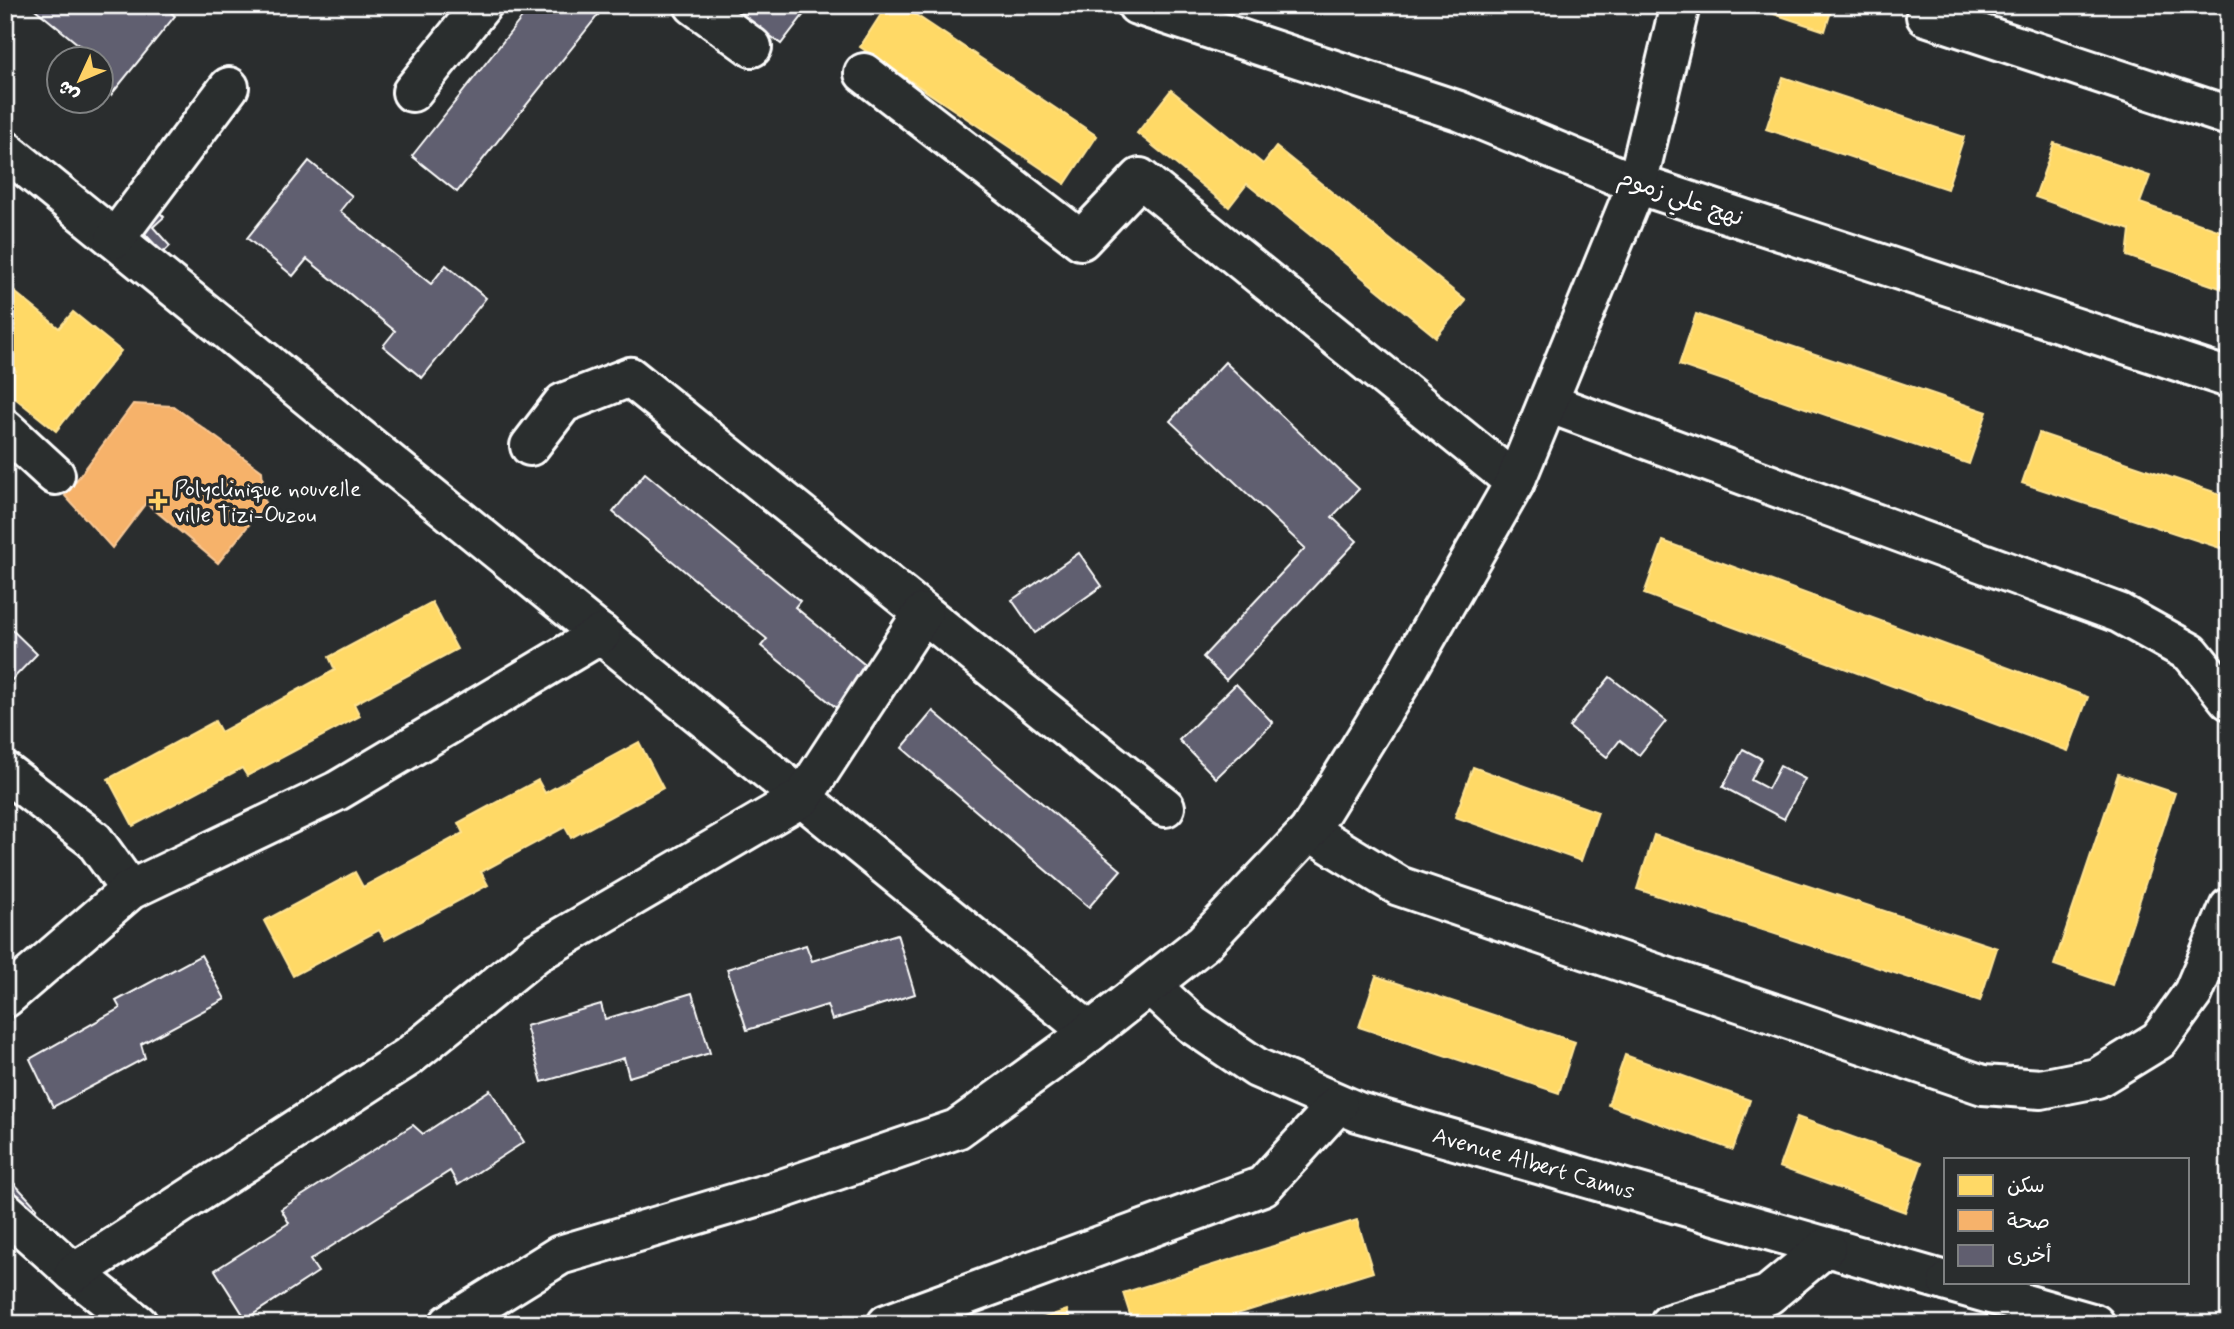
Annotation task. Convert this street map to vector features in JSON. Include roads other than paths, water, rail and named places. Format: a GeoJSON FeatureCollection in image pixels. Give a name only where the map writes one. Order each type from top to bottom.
{"type":"FeatureCollection","features":[{"type":"Feature","properties":{"kind":"street"},"geometry":{"type":"LineString","coordinates":[[412,92],[482,5]]}},
{"type":"Feature","properties":{"kind":"street"},"geometry":{"type":"LineString","coordinates":[[694,5],[752,47]]}},
{"type":"Feature","properties":{"kind":"street","name":"نهج علي زموم"},"geometry":{"type":"LineString","coordinates":[[1137,5],[1459,111],[1637,184],[2229,378]]}},
{"type":"Feature","properties":{"kind":"street"},"geometry":{"type":"LineString","coordinates":[[449,1324],[560,1255],[776,1191],[957,1129],[1090,1032],[1203,943],[1309,831],[1399,685],[1515,482],[1637,184],[1680,5]]}},
{"type":"Feature","properties":{"kind":"street"},"geometry":{"type":"LineString","coordinates":[[1926,16],[2229,117]]}},
{"type":"Feature","properties":{"kind":"street"},"geometry":{"type":"LineString","coordinates":[[864,73],[1081,240],[1140,178],[1515,482]]}},
{"type":"Feature","properties":{"kind":"street"},"geometry":{"type":"LineString","coordinates":[[115,239],[229,87]]}},
{"type":"Feature","properties":{"kind":"street"},"geometry":{"type":"LineString","coordinates":[[5,150],[1090,1032]]}},
{"type":"Feature","properties":{"kind":"street"},"geometry":{"type":"LineString","coordinates":[[530,446],[563,403],[630,377],[1165,807]]}},
{"type":"Feature","properties":{"kind":"street"},"geometry":{"type":"LineString","coordinates":[[1548,402],[2119,613],[2190,653],[2229,700]]}},
{"type":"Feature","properties":{"kind":"street"},"geometry":{"type":"LineString","coordinates":[[5,429],[55,475]]}},
{"type":"Feature","properties":{"kind":"street"},"geometry":{"type":"LineString","coordinates":[[74,1273],[408,1057],[536,953],[803,797],[923,612]]}},
{"type":"Feature","properties":{"kind":"street"},"geometry":{"type":"LineString","coordinates":[[5,998],[130,890],[337,791],[601,634]]}},
{"type":"Feature","properties":{"kind":"street"},"geometry":{"type":"LineString","coordinates":[[5,772],[94,840],[130,890]]}},
{"type":"Feature","properties":{"kind":"street"},"geometry":{"type":"LineString","coordinates":[[1309,831],[1399,886],[1983,1085],[2041,1089],[2097,1078],[2159,1040],[2193,993],[2229,908]]}},
{"type":"Feature","properties":{"kind":"street","name":"Avenue Albert Camus"},"geometry":{"type":"LineString","coordinates":[[1150,985],[1192,1024],[1257,1068],[1358,1112],[1944,1280]]}},
{"type":"Feature","properties":{"kind":"street"},"geometry":{"type":"LineString","coordinates":[[887,1324],[1263,1186],[1338,1104]]}},
{"type":"Feature","properties":{"kind":"street"},"geometry":{"type":"LineString","coordinates":[[5,1211],[74,1273],[138,1324]]}},
{"type":"Feature","properties":{"kind":"street"},"geometry":{"type":"LineString","coordinates":[[1669,1324],[1768,1295],[1826,1247]]}},
{"type":"Feature","properties":{"kind":"street","name":"Avenue Albert Camus"},"geometry":{"type":"LineString","coordinates":[[1957,1284],[2095,1324]]}},
{"type":"Feature","properties":{"kind":"place","name":"Polyclinique nouvelle ville Tizi-Ouzou"},"geometry":{"type":"Point","coordinates":[158,501]}}]}
